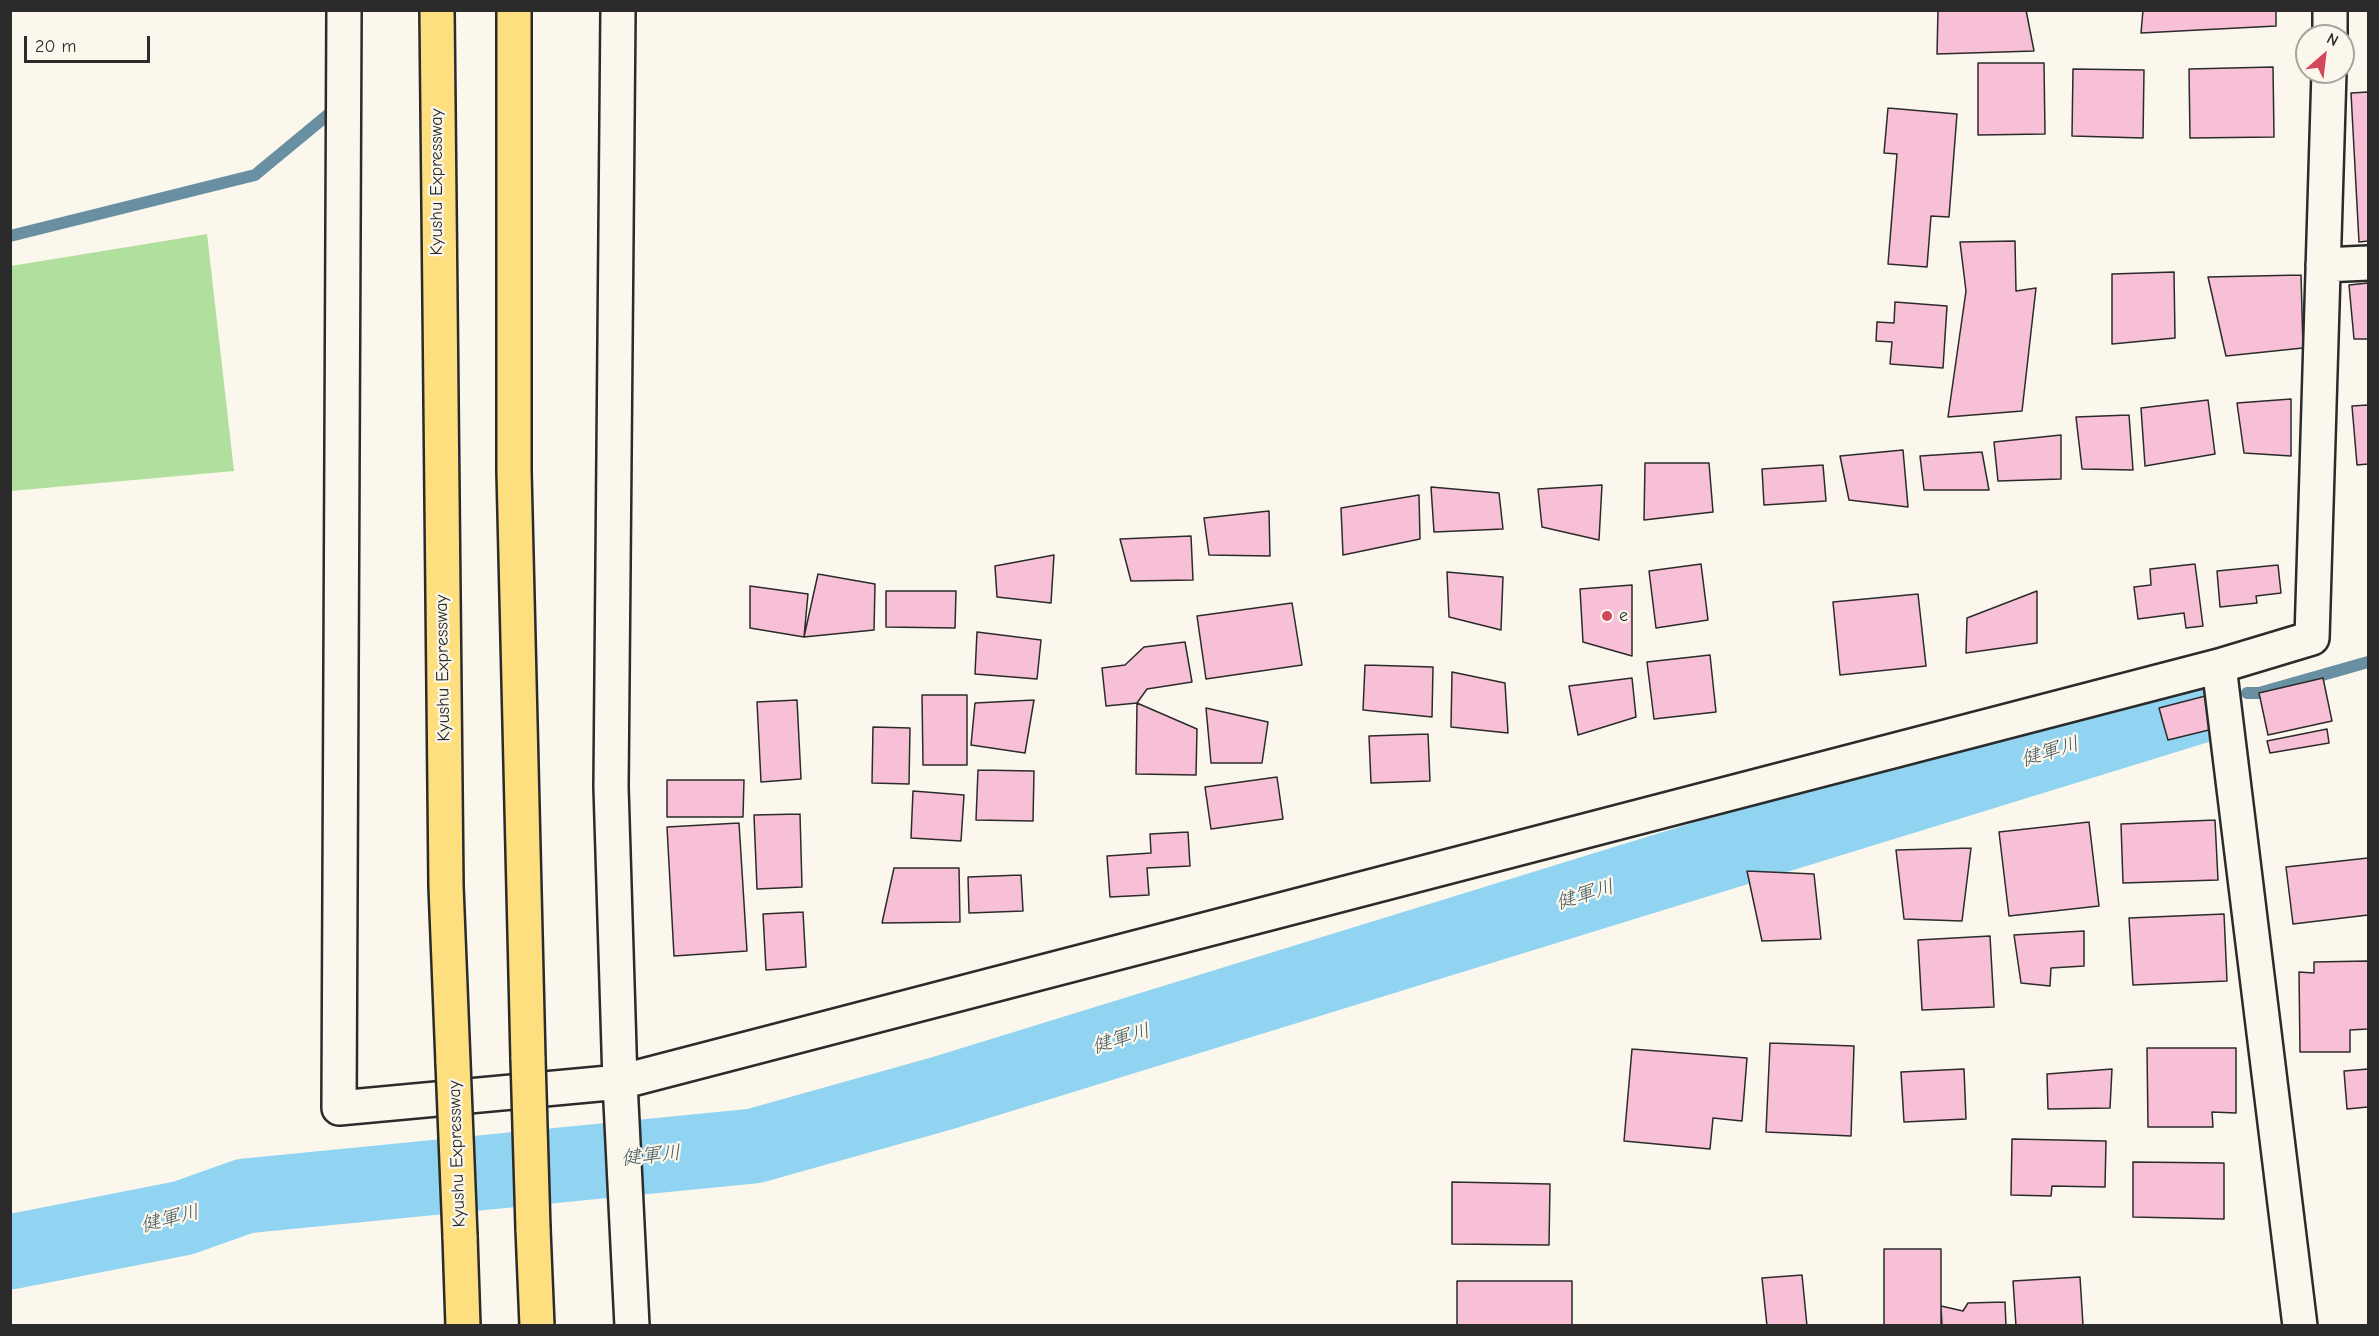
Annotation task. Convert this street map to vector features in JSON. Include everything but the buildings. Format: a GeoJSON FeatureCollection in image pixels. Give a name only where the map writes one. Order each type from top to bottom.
{"type":"FeatureCollection","features":[{"type":"Feature","properties":{"kind":"highway","name":"Kyushu Expressway"},"geometry":{"type":"LineString","coordinates":[[437,10],[446,886],[463,1326]]}},
{"type":"Feature","properties":{"kind":"highway"},"geometry":{"type":"LineString","coordinates":[[514,10],[514,471],[528,1059],[537,1326]]}},
{"type":"Feature","properties":{"kind":"street"},"geometry":{"type":"LineString","coordinates":[[344,10],[339,1108],[620,1082],[2219,666],[2312,638],[2329,84]]}},
{"type":"Feature","properties":{"kind":"street"},"geometry":{"type":"LineString","coordinates":[[618,10],[611,787],[620,1082],[632,1326]]}},
{"type":"Feature","properties":{"kind":"street"},"geometry":{"type":"LineString","coordinates":[[2323,265],[2368,263]]}},
{"type":"Feature","properties":{"kind":"street"},"geometry":{"type":"LineString","coordinates":[[2219,666],[2300,1326]]}},
{"type":"Feature","properties":{"kind":"green space"},"geometry":{"type":"Polygon","coordinates":[[[207,234],[234,471],[11,491],[11,266],[207,234]]]}},
{"type":"Feature","properties":{"kind":"waterway"},"geometry":{"type":"LineString","coordinates":[[10,236],[255,175],[330,113]]}},
{"type":"Feature","properties":{"kind":"waterway"},"geometry":{"type":"LineString","coordinates":[[2247,693],[2259,693],[2368,662]]}},
{"type":"Feature","properties":{"kind":"waterway","name":"健軍川"},"geometry":{"type":"LineString","coordinates":[[10,1252],[183,1218],[245,1196],[754,1146],[943,1093],[2205,704]]}},
{"type":"Feature","properties":{"kind":"place","name":"e"},"geometry":{"type":"Point","coordinates":[1607,616]}}]}
